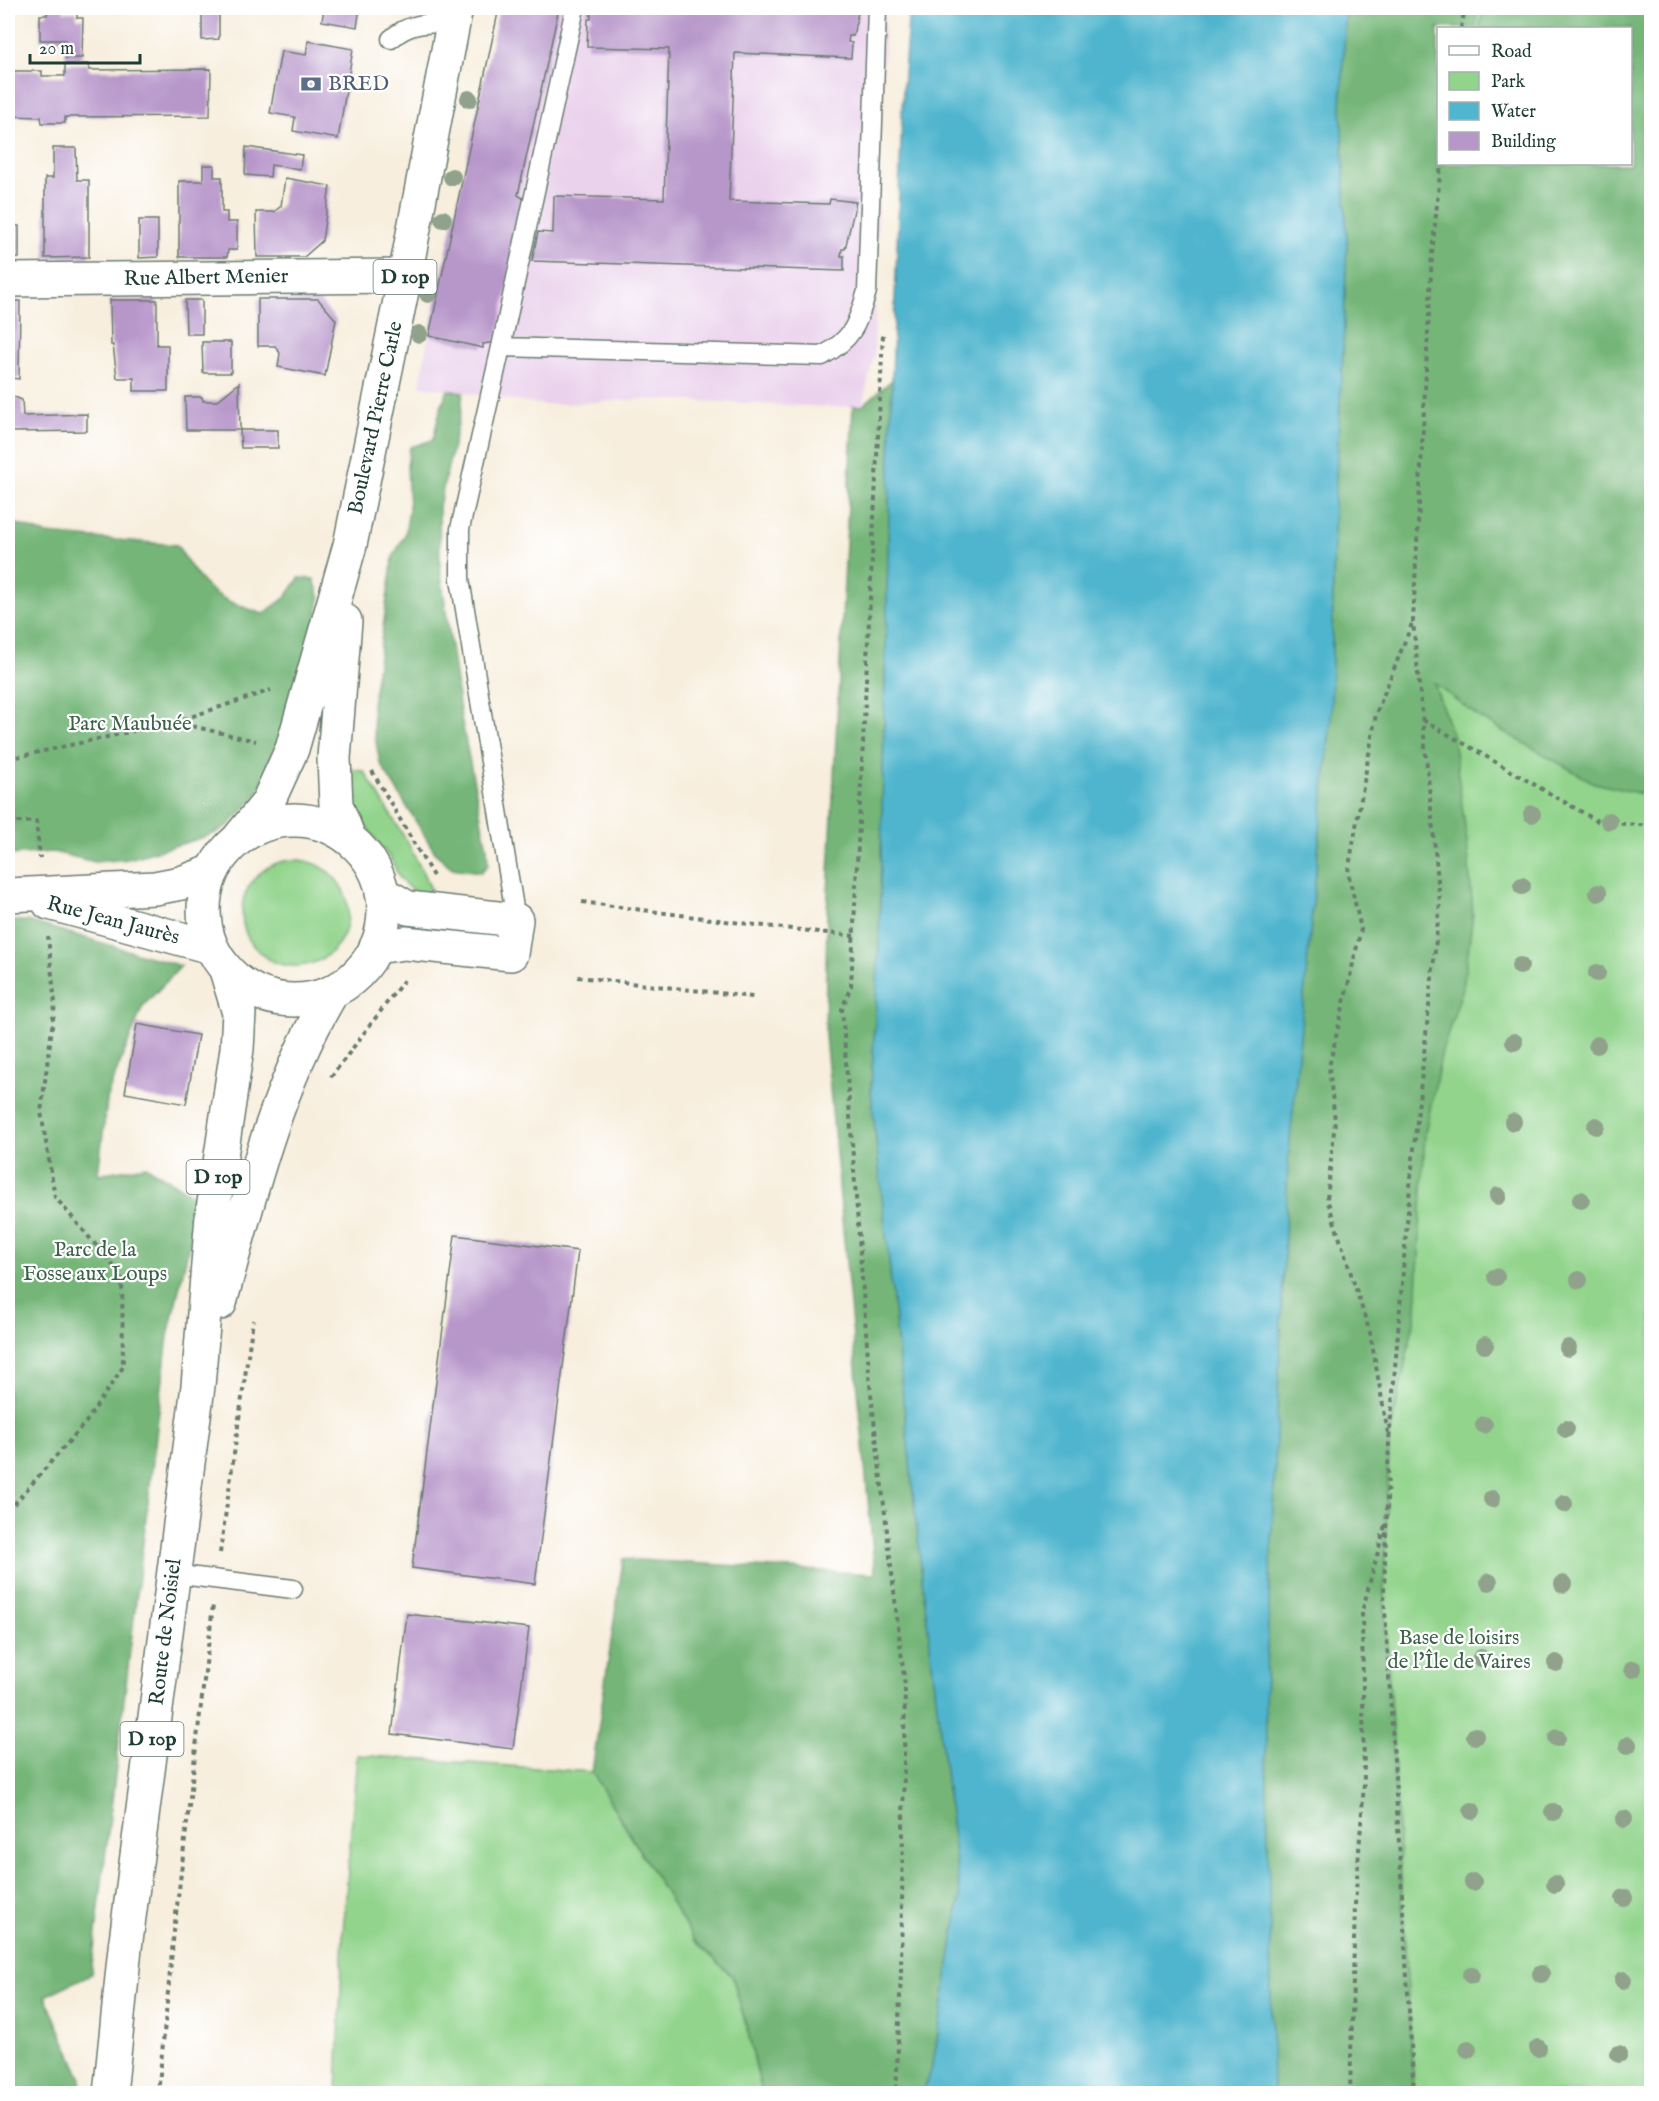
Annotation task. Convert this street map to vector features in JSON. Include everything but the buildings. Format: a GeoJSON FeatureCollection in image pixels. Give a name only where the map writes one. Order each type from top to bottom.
{"type":"FeatureCollection","features":[{"type":"Feature","properties":{"kind":"main road","name":"Boulevard Pierre Carle"},"geometry":{"type":"LineString","coordinates":[[239,838],[267,804],[292,749],[350,545],[405,276],[454,15]]}},
{"type":"Feature","properties":{"kind":"main road","name":"Rue Albert Menier"},"geometry":{"type":"LineString","coordinates":[[8,280],[405,276]]}},
{"type":"Feature","properties":{"kind":"main road","name":"Boulevard Pierre Carle"},"geometry":{"type":"LineString","coordinates":[[349,838],[336,805],[334,758],[350,545]]}},
{"type":"Feature","properties":{"kind":"main road"},"geometry":{"type":"LineString","coordinates":[[293,819],[322,824],[349,838],[364,854],[375,872],[382,893],[383,920],[376,947],[365,965],[350,981],[332,992],[304,999],[276,999],[249,988],[219,959],[204,923],[204,897],[211,872],[223,854],[239,838],[265,824],[293,819]]}},
{"type":"Feature","properties":{"kind":"main road","name":"Rue Jean Jaurès"},"geometry":{"type":"LineString","coordinates":[[28,896],[155,888],[181,883],[211,872]]}},
{"type":"Feature","properties":{"kind":"main road"},"geometry":{"type":"LineString","coordinates":[[376,947],[405,943],[511,954],[516,920],[408,908],[382,893]]}},
{"type":"Feature","properties":{"kind":"main road","name":"Rue Jean Jaurès"},"geometry":{"type":"LineString","coordinates":[[28,896],[219,959]]}},
{"type":"Feature","properties":{"kind":"main road","name":"Route de Noisiel"},"geometry":{"type":"LineString","coordinates":[[110,2094],[125,1948],[198,1386],[212,1216],[237,1049],[239,1013],[219,959]]}},
{"type":"Feature","properties":{"kind":"main road","name":"Route de Noisiel"},"geometry":{"type":"LineString","coordinates":[[198,1386],[254,1179],[295,1065],[313,1023],[332,992]]}},
{"type":"Feature","properties":{"kind":"lane"},"geometry":{"type":"LineString","coordinates":[[516,920],[460,579],[460,529],[575,8]]}},
{"type":"Feature","properties":{"kind":"lane"},"geometry":{"type":"LineString","coordinates":[[501,347],[822,356],[841,345],[858,322],[867,291],[877,8]]}},
{"type":"Feature","properties":{"kind":"lane"},"geometry":{"type":"LineString","coordinates":[[391,39],[414,24],[454,15]]}},
{"type":"Feature","properties":{"kind":"lane"},"geometry":{"type":"LineString","coordinates":[[174,1574],[293,1589]]}},
{"type":"Feature","properties":{"kind":"path"},"geometry":{"type":"LineString","coordinates":[[1461,27],[1465,8]]}},
{"type":"Feature","properties":{"kind":"path"},"geometry":{"type":"LineString","coordinates":[[1414,2094],[1384,1593],[1389,1441],[1410,1186],[1440,902],[1413,621],[1432,254],[1442,165]]}},
{"type":"Feature","properties":{"kind":"path"},"geometry":{"type":"LineString","coordinates":[[883,333],[851,986],[842,1009],[870,1385],[904,1686],[901,1971],[896,2094]]}},
{"type":"Feature","properties":{"kind":"path"},"geometry":{"type":"LineString","coordinates":[[1389,1441],[1370,1333],[1327,1199],[1335,1120],[1329,1067],[1361,929],[1348,872],[1376,714],[1413,621]]}},
{"type":"Feature","properties":{"kind":"path"},"geometry":{"type":"LineString","coordinates":[[8,759],[174,722],[314,676]]}},
{"type":"Feature","properties":{"kind":"path"},"geometry":{"type":"LineString","coordinates":[[1422,720],[1599,822],[1652,826]]}},
{"type":"Feature","properties":{"kind":"path"},"geometry":{"type":"LineString","coordinates":[[174,722],[292,749]]}},
{"type":"Feature","properties":{"kind":"path"},"geometry":{"type":"LineString","coordinates":[[8,823],[36,821],[28,896],[55,1004],[41,1112],[55,1197],[123,1276],[123,1367],[86,1422],[8,1510]]}},
{"type":"Feature","properties":{"kind":"path"},"geometry":{"type":"LineString","coordinates":[[582,902],[854,936]]}},
{"type":"Feature","properties":{"kind":"path"},"geometry":{"type":"LineString","coordinates":[[578,977],[753,998]]}},
{"type":"Feature","properties":{"kind":"path"},"geometry":{"type":"LineString","coordinates":[[1350,2094],[1355,1905],[1364,1784],[1362,1612],[1386,1518]]}},
{"type":"Feature","properties":{"kind":"shaded area"},"geometry":{"type":"Polygon","coordinates":[[[499,8],[885,8],[874,357],[862,406],[831,407],[649,399],[545,405],[420,386],[428,337],[499,8]]]}},
{"type":"Feature","properties":{"kind":"green space","name":"Base de loisirs de l'Île de Vaires"},"geometry":{"type":"Polygon","coordinates":[[[1346,8],[1651,8],[1651,2093],[1273,2094],[1346,8]]]}},
{"type":"Feature","properties":{"kind":"green space"},"geometry":{"type":"Polygon","coordinates":[[[1346,8],[1478,8],[1475,27],[1437,27],[1437,165],[1632,165],[1632,27],[1479,27],[1484,8],[1651,8],[1651,796],[1594,783],[1480,718],[1434,683],[1453,737],[1467,842],[1473,914],[1463,988],[1442,1051],[1425,1134],[1416,1312],[1389,1441],[1384,1593],[1414,2093],[1273,2094],[1265,1694],[1288,1161],[1331,717],[1334,509],[1347,241],[1341,107],[1346,8]]]}},
{"type":"Feature","properties":{"kind":"green space"},"geometry":{"type":"Polygon","coordinates":[[[892,380],[879,947],[871,1091],[923,1586],[960,1897],[934,2058],[923,2093],[762,2093],[732,1976],[694,1940],[592,1772],[623,1559],[875,1574],[825,1035],[827,913],[853,406],[862,406],[892,380]]]}},
{"type":"Feature","properties":{"kind":"green space"},"geometry":{"type":"Polygon","coordinates":[[[448,390],[463,392],[461,411],[439,506],[440,567],[461,718],[487,848],[488,865],[481,872],[452,868],[436,854],[380,763],[372,705],[393,557],[405,535],[409,509],[407,466],[410,447],[433,440],[440,410],[448,390]]]}},
{"type":"Feature","properties":{"kind":"green space","name":"Parc Maubuée"},"geometry":{"type":"Polygon","coordinates":[[[8,521],[46,534],[177,545],[195,573],[211,590],[232,603],[263,614],[286,597],[299,578],[314,579],[320,599],[309,661],[257,795],[229,825],[202,838],[129,859],[95,862],[53,852],[8,855],[8,521]]]}},
{"type":"Feature","properties":{"kind":"green space"},"geometry":{"type":"Polygon","coordinates":[[[348,769],[364,771],[408,843],[431,889],[423,898],[399,877],[392,861],[355,811],[350,800],[348,769]]]}},
{"type":"Feature","properties":{"kind":"green space"},"geometry":{"type":"Polygon","coordinates":[[[295,860],[315,864],[332,876],[344,893],[348,913],[344,933],[332,950],[315,962],[295,966],[275,962],[258,950],[246,933],[242,913],[246,893],[258,876],[275,864],[295,860]]]}},
{"type":"Feature","properties":{"kind":"green space","name":"Parc de la Fosse aux Loups"},"geometry":{"type":"Polygon","coordinates":[[[8,921],[28,921],[181,966],[143,1006],[108,1093],[98,1174],[146,1166],[200,1199],[168,1336],[91,1974],[45,1996],[81,2077],[80,2093],[8,2094],[8,921]]]}},
{"type":"Feature","properties":{"kind":"green space"},"geometry":{"type":"Polygon","coordinates":[[[357,1755],[592,1772],[694,1940],[732,1976],[762,2093],[337,2094],[343,1933],[357,1755]]]}},
{"type":"Feature","properties":{"kind":"water"},"geometry":{"type":"Polygon","coordinates":[[[909,8],[1346,8],[1341,107],[1347,241],[1334,509],[1331,717],[1288,1161],[1265,1694],[1273,2093],[923,2093],[934,2058],[960,1897],[923,1586],[871,1091],[879,947],[892,380],[903,87],[909,8]]]}},
{"type":"Feature","properties":{"kind":"place","name":"BRED"},"geometry":{"type":"Point","coordinates":[311,84]}}]}
